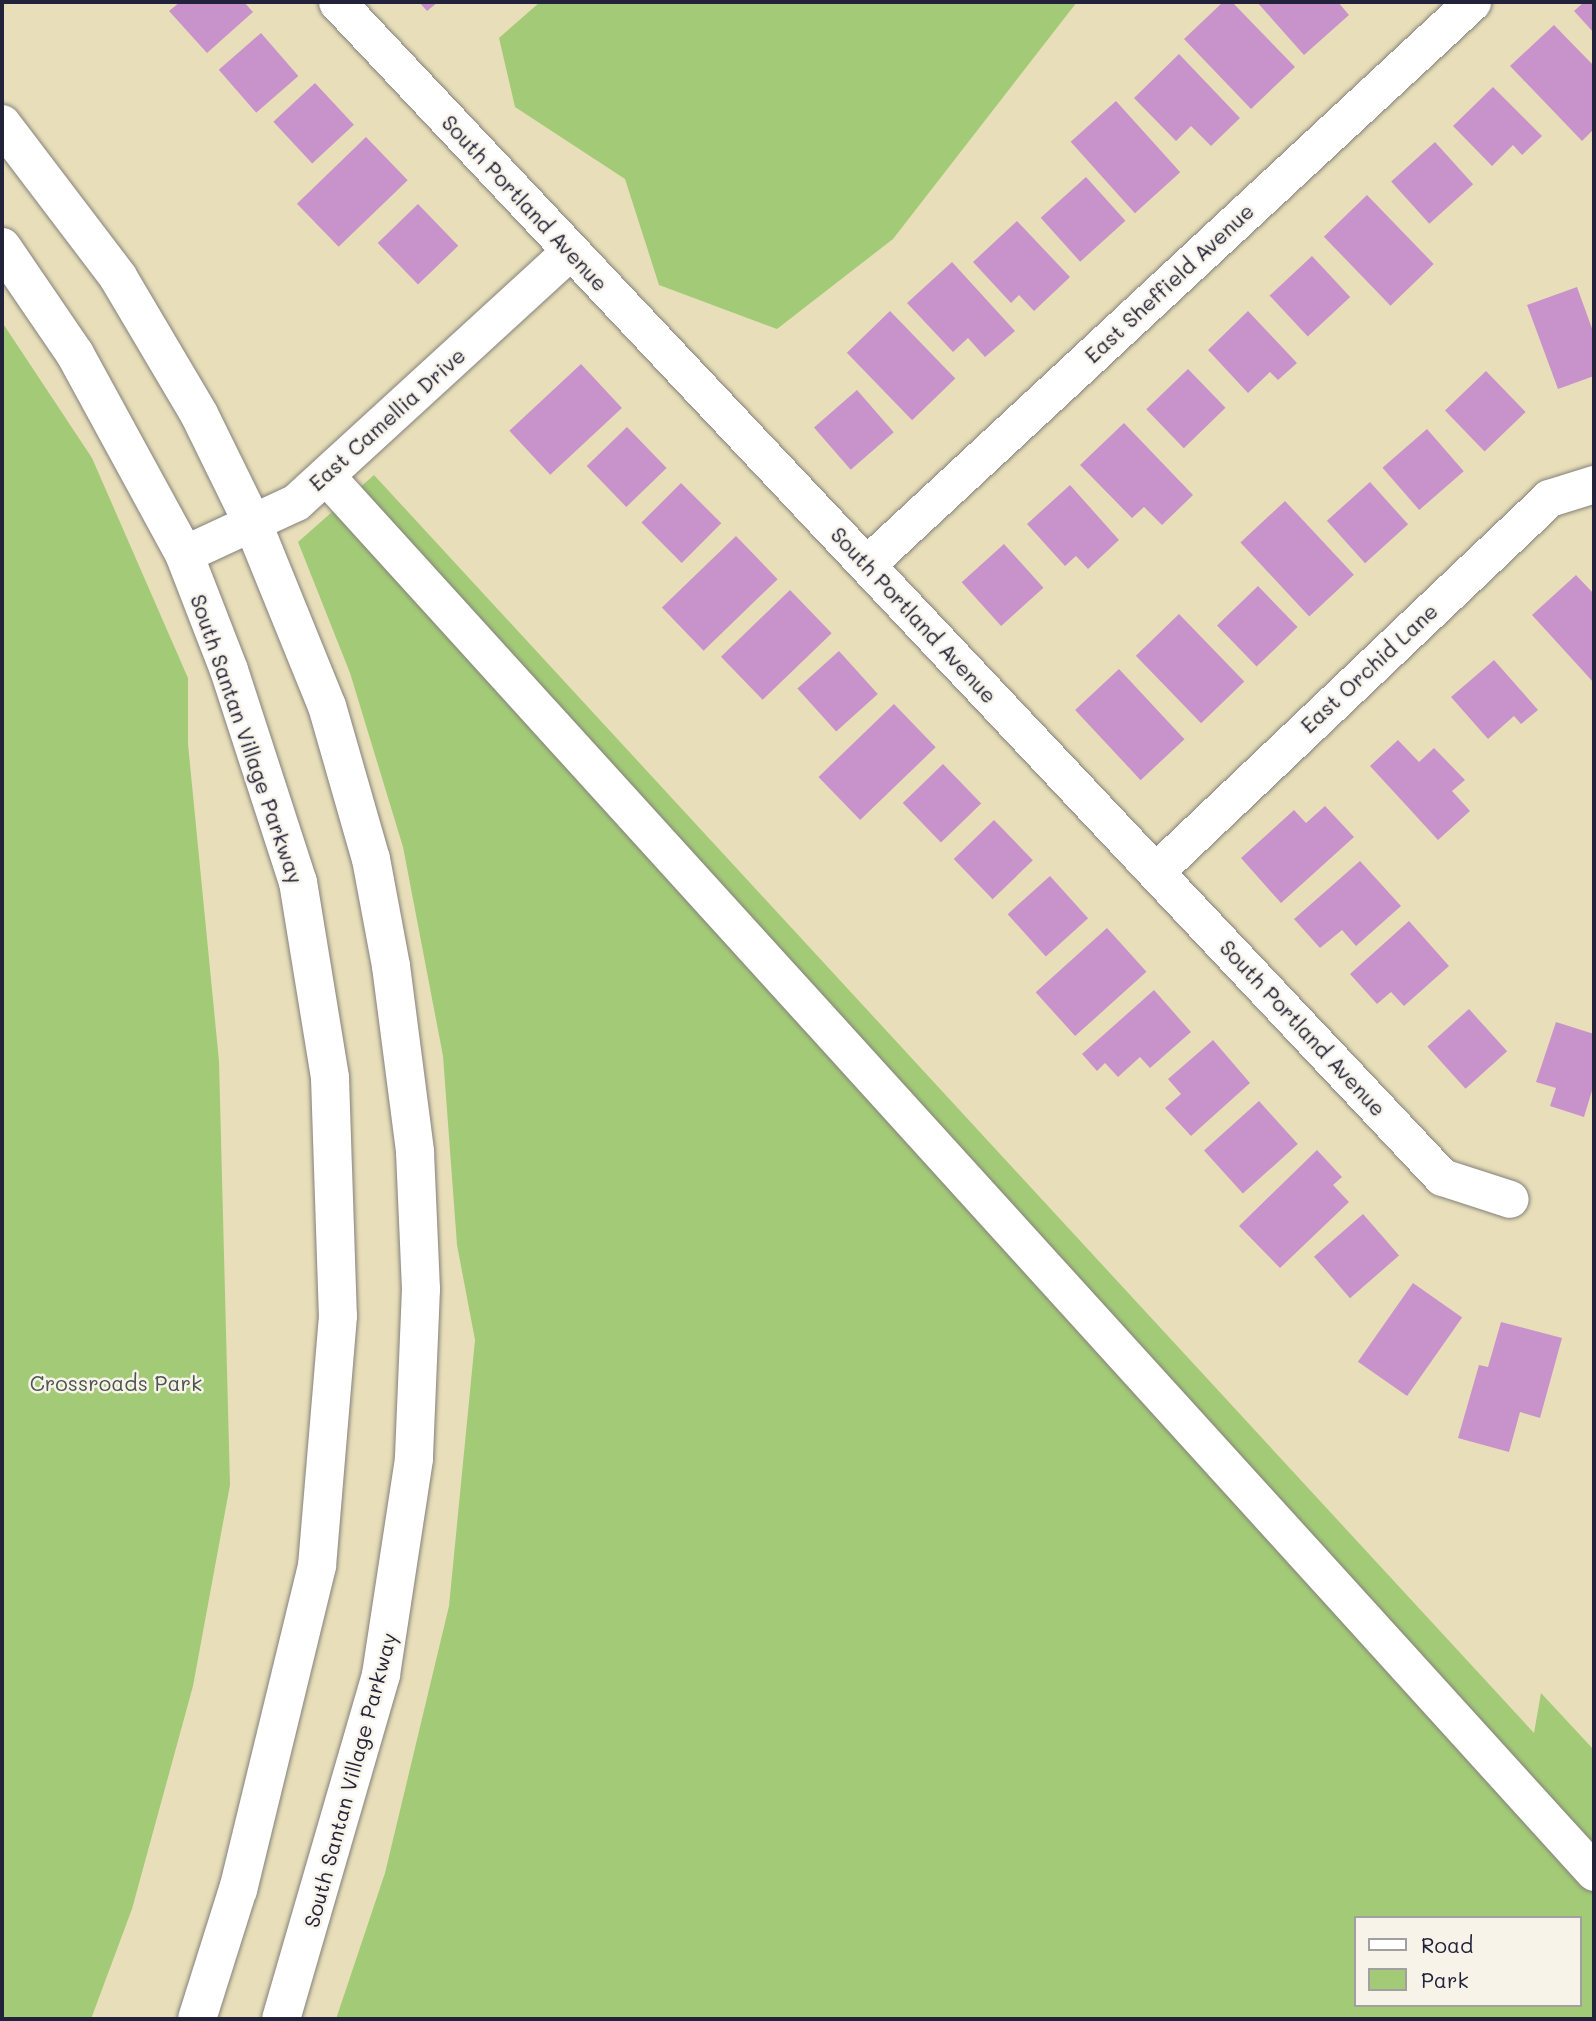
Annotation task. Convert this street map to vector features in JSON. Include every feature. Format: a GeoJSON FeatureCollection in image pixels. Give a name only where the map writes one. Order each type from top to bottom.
{"type":"FeatureCollection","features":[{"type":"Feature","properties":{"kind":"main road","name":"South Santan Village Parkway"},"geometry":{"type":"LineString","coordinates":[[2,124],[118,277],[253,524],[327,705],[371,859],[408,1088],[421,1289],[414,1459],[386,1650],[339,1835],[281,2019]]}},
{"type":"Feature","properties":{"kind":"main road","name":"South Santan Village Parkway"},"geometry":{"type":"LineString","coordinates":[[2,247],[75,354],[184,554],[229,670],[298,882],[330,1078],[338,1224],[338,1316],[317,1566],[238,1889],[197,2019]]}},
{"type":"Feature","properties":{"kind":"street","name":"South Portland Avenue"},"geometry":{"type":"LineString","coordinates":[[337,2],[1442,1177],[1510,1199]]}},
{"type":"Feature","properties":{"kind":"street","name":"East Sheffield Avenue"},"geometry":{"type":"LineString","coordinates":[[867,564],[1472,2]]}},
{"type":"Feature","properties":{"kind":"street","name":"East Camellia Drive"},"geometry":{"type":"LineString","coordinates":[[184,554],[296,502],[569,251]]}},
{"type":"Feature","properties":{"kind":"street"},"geometry":{"type":"LineString","coordinates":[[326,476],[1594,1872]]}},
{"type":"Feature","properties":{"kind":"street","name":"East Orchid Lane"},"geometry":{"type":"LineString","coordinates":[[1156,870],[1549,498],[1594,484]]}},
{"type":"Feature","properties":{"kind":"green space"},"geometry":{"type":"Polygon","coordinates":[[[540,2],[1077,2],[893,239],[777,329],[659,285],[625,179],[515,107],[499,38],[540,2]]]}},
{"type":"Feature","properties":{"kind":"green space","name":"Crossroads Park"},"geometry":{"type":"Polygon","coordinates":[[[2,322],[92,458],[188,678],[188,744],[219,1061],[230,1485],[193,1686],[132,1909],[91,2019],[2,2019],[2,322]]]}},
{"type":"Feature","properties":{"kind":"green space"},"geometry":{"type":"Polygon","coordinates":[[[374,475],[1534,1733],[1541,1693],[1594,1750],[1594,2019],[336,2019],[385,1873],[449,1606],[475,1340],[457,1245],[443,1056],[403,847],[350,673],[298,542],[374,475]]]}},
{"type":"Feature","properties":{"kind":"building"},"geometry":{"type":"Polygon","coordinates":[[[180,2],[244,2],[253,12],[207,53],[169,11],[180,2]]]}},
{"type":"Feature","properties":{"kind":"building"},"geometry":{"type":"Polygon","coordinates":[[[419,2],[438,2],[427,11],[419,2]]]}},
{"type":"Feature","properties":{"kind":"building"},"geometry":{"type":"Polygon","coordinates":[[[1223,2],[1232,2],[1295,67],[1251,109],[1184,39],[1223,2]]]}},
{"type":"Feature","properties":{"kind":"building"},"geometry":{"type":"Polygon","coordinates":[[[1257,2],[1338,2],[1349,15],[1304,55],[1257,2]]]}},
{"type":"Feature","properties":{"kind":"building"},"geometry":{"type":"Polygon","coordinates":[[[1584,2],[1594,2],[1594,33],[1574,11],[1584,2]]]}},
{"type":"Feature","properties":{"kind":"building"},"geometry":{"type":"Polygon","coordinates":[[[1554,25],[1594,66],[1594,129],[1582,141],[1510,66],[1554,25]]]}},
{"type":"Feature","properties":{"kind":"building"},"geometry":{"type":"Polygon","coordinates":[[[261,33],[298,76],[256,113],[219,70],[261,33]]]}},
{"type":"Feature","properties":{"kind":"building"},"geometry":{"type":"Polygon","coordinates":[[[1179,54],[1240,118],[1211,146],[1191,126],[1176,141],[1134,98],[1179,54]]]}},
{"type":"Feature","properties":{"kind":"building"},"geometry":{"type":"Polygon","coordinates":[[[315,83],[354,125],[312,164],[273,122],[315,83]]]}},
{"type":"Feature","properties":{"kind":"building"},"geometry":{"type":"Polygon","coordinates":[[[1493,87],[1542,136],[1522,155],[1513,145],[1492,166],[1453,126],[1493,87]]]}},
{"type":"Feature","properties":{"kind":"building"},"geometry":{"type":"Polygon","coordinates":[[[1116,101],[1180,172],[1135,213],[1071,142],[1116,101]]]}},
{"type":"Feature","properties":{"kind":"building"},"geometry":{"type":"Polygon","coordinates":[[[366,137],[408,180],[339,247],[297,204],[366,137]]]}},
{"type":"Feature","properties":{"kind":"building"},"geometry":{"type":"Polygon","coordinates":[[[1435,142],[1473,184],[1429,224],[1391,181],[1435,142]]]}},
{"type":"Feature","properties":{"kind":"building"},"geometry":{"type":"Polygon","coordinates":[[[1086,177],[1125,221],[1080,262],[1041,218],[1086,177]]]}},
{"type":"Feature","properties":{"kind":"building"},"geometry":{"type":"Polygon","coordinates":[[[1367,195],[1434,264],[1391,306],[1324,237],[1367,195]]]}},
{"type":"Feature","properties":{"kind":"building"},"geometry":{"type":"Polygon","coordinates":[[[418,204],[458,246],[418,285],[378,243],[418,204]]]}},
{"type":"Feature","properties":{"kind":"building"},"geometry":{"type":"Polygon","coordinates":[[[1017,221],[1070,277],[1034,311],[1019,295],[1011,303],[973,262],[1017,221]]]}},
{"type":"Feature","properties":{"kind":"building"},"geometry":{"type":"Polygon","coordinates":[[[1312,256],[1350,297],[1308,337],[1270,296],[1312,256]]]}},
{"type":"Feature","properties":{"kind":"building"},"geometry":{"type":"Polygon","coordinates":[[[952,262],[1015,331],[985,357],[968,338],[953,352],[907,303],[952,262]]]}},
{"type":"Feature","properties":{"kind":"building"},"geometry":{"type":"Polygon","coordinates":[[[1577,287],[1594,334],[1594,376],[1558,389],[1527,305],[1577,287]]]}},
{"type":"Feature","properties":{"kind":"building"},"geometry":{"type":"Polygon","coordinates":[[[890,311],[955,379],[912,420],[847,353],[890,311]]]}},
{"type":"Feature","properties":{"kind":"building"},"geometry":{"type":"Polygon","coordinates":[[[1248,311],[1297,363],[1278,380],[1270,372],[1248,393],[1208,350],[1248,311]]]}},
{"type":"Feature","properties":{"kind":"building"},"geometry":{"type":"Polygon","coordinates":[[[581,364],[622,408],[550,475],[509,431],[581,364]]]}},
{"type":"Feature","properties":{"kind":"building"},"geometry":{"type":"Polygon","coordinates":[[[1188,369],[1226,408],[1184,448],[1146,409],[1188,369]]]}},
{"type":"Feature","properties":{"kind":"building"},"geometry":{"type":"Polygon","coordinates":[[[1486,371],[1526,412],[1485,452],[1445,411],[1486,371]]]}},
{"type":"Feature","properties":{"kind":"building"},"geometry":{"type":"Polygon","coordinates":[[[857,390],[894,432],[851,470],[814,427],[857,390]]]}},
{"type":"Feature","properties":{"kind":"building"},"geometry":{"type":"Polygon","coordinates":[[[1124,423],[1193,495],[1162,525],[1144,507],[1132,518],[1080,465],[1124,423]]]}},
{"type":"Feature","properties":{"kind":"building"},"geometry":{"type":"Polygon","coordinates":[[[627,427],[667,468],[626,507],[587,466],[627,427]]]}},
{"type":"Feature","properties":{"kind":"building"},"geometry":{"type":"Polygon","coordinates":[[[1427,429],[1464,471],[1419,510],[1382,468],[1427,429]]]}},
{"type":"Feature","properties":{"kind":"building"},"geometry":{"type":"Polygon","coordinates":[[[1370,482],[1408,524],[1365,563],[1327,521],[1370,482]]]}},
{"type":"Feature","properties":{"kind":"building"},"geometry":{"type":"Polygon","coordinates":[[[681,483],[721,523],[682,563],[641,523],[681,483]]]}},
{"type":"Feature","properties":{"kind":"building"},"geometry":{"type":"Polygon","coordinates":[[[1070,485],[1119,540],[1088,569],[1076,556],[1065,566],[1027,524],[1070,485]]]}},
{"type":"Feature","properties":{"kind":"building"},"geometry":{"type":"Polygon","coordinates":[[[1285,501],[1354,575],[1309,616],[1240,543],[1285,501]]]}},
{"type":"Feature","properties":{"kind":"building"},"geometry":{"type":"Polygon","coordinates":[[[736,536],[778,579],[704,651],[662,608],[736,536]]]}},
{"type":"Feature","properties":{"kind":"building"},"geometry":{"type":"Polygon","coordinates":[[[1004,544],[1043,588],[1001,626],[962,582],[1004,544]]]}},
{"type":"Feature","properties":{"kind":"building"},"geometry":{"type":"Polygon","coordinates":[[[1576,575],[1594,594],[1594,683],[1532,615],[1576,575]]]}},
{"type":"Feature","properties":{"kind":"building"},"geometry":{"type":"Polygon","coordinates":[[[1258,586],[1298,627],[1257,667],[1217,626],[1258,586]]]}},
{"type":"Feature","properties":{"kind":"building"},"geometry":{"type":"Polygon","coordinates":[[[790,590],[832,633],[763,700],[721,657],[790,590]]]}},
{"type":"Feature","properties":{"kind":"building"},"geometry":{"type":"Polygon","coordinates":[[[1179,614],[1244,682],[1201,723],[1136,656],[1179,614]]]}},
{"type":"Feature","properties":{"kind":"building"},"geometry":{"type":"Polygon","coordinates":[[[839,651],[878,694],[836,732],[797,688],[839,651]]]}},
{"type":"Feature","properties":{"kind":"building"},"geometry":{"type":"Polygon","coordinates":[[[1494,660],[1538,710],[1521,724],[1514,716],[1488,739],[1451,697],[1494,660]]]}},
{"type":"Feature","properties":{"kind":"building"},"geometry":{"type":"Polygon","coordinates":[[[1119,669],[1184,739],[1141,780],[1075,710],[1119,669]]]}},
{"type":"Feature","properties":{"kind":"building"},"geometry":{"type":"Polygon","coordinates":[[[894,704],[936,747],[860,820],[818,777],[894,704]]]}},
{"type":"Feature","properties":{"kind":"building"},"geometry":{"type":"Polygon","coordinates":[[[1398,740],[1419,762],[1434,748],[1465,780],[1452,791],[1470,811],[1438,840],[1370,766],[1398,740]]]}},
{"type":"Feature","properties":{"kind":"building"},"geometry":{"type":"Polygon","coordinates":[[[943,764],[981,804],[941,842],[903,803],[943,764]]]}},
{"type":"Feature","properties":{"kind":"building"},"geometry":{"type":"Polygon","coordinates":[[[1325,806],[1354,837],[1281,903],[1241,858],[1294,810],[1306,823],[1325,806]]]}},
{"type":"Feature","properties":{"kind":"building"},"geometry":{"type":"Polygon","coordinates":[[[994,820],[1033,860],[993,899],[954,859],[994,820]]]}},
{"type":"Feature","properties":{"kind":"building"},"geometry":{"type":"Polygon","coordinates":[[[1360,861],[1401,906],[1356,946],[1342,930],[1320,948],[1294,919],[1360,861]]]}},
{"type":"Feature","properties":{"kind":"building"},"geometry":{"type":"Polygon","coordinates":[[[1050,876],[1088,918],[1046,956],[1008,914],[1050,876]]]}},
{"type":"Feature","properties":{"kind":"building"},"geometry":{"type":"Polygon","coordinates":[[[1409,921],[1449,966],[1404,1006],[1391,992],[1377,1004],[1350,974],[1409,921]]]}},
{"type":"Feature","properties":{"kind":"building"},"geometry":{"type":"Polygon","coordinates":[[[1107,928],[1146,972],[1075,1036],[1036,992],[1107,928]]]}},
{"type":"Feature","properties":{"kind":"building"},"geometry":{"type":"Polygon","coordinates":[[[1154,990],[1191,1032],[1150,1068],[1140,1057],[1118,1077],[1105,1063],[1097,1071],[1082,1054],[1154,990]]]}},
{"type":"Feature","properties":{"kind":"building"},"geometry":{"type":"Polygon","coordinates":[[[1469,1009],[1507,1051],[1466,1089],[1427,1046],[1469,1009]]]}},
{"type":"Feature","properties":{"kind":"building"},"geometry":{"type":"Polygon","coordinates":[[[1556,1022],[1594,1034],[1594,1084],[1584,1117],[1550,1106],[1556,1088],[1536,1082],[1556,1022]]]}},
{"type":"Feature","properties":{"kind":"building"},"geometry":{"type":"Polygon","coordinates":[[[1213,1040],[1250,1083],[1191,1136],[1165,1108],[1181,1094],[1168,1079],[1213,1040]]]}},
{"type":"Feature","properties":{"kind":"building"},"geometry":{"type":"Polygon","coordinates":[[[1259,1101],[1298,1144],[1243,1194],[1204,1151],[1259,1101]]]}},
{"type":"Feature","properties":{"kind":"building"},"geometry":{"type":"Polygon","coordinates":[[[1317,1150],[1342,1177],[1333,1185],[1349,1202],[1280,1268],[1239,1226],[1317,1150]]]}},
{"type":"Feature","properties":{"kind":"building"},"geometry":{"type":"Polygon","coordinates":[[[1363,1214],[1399,1256],[1350,1298],[1314,1257],[1363,1214]]]}},
{"type":"Feature","properties":{"kind":"building"},"geometry":{"type":"Polygon","coordinates":[[[1413,1283],[1462,1317],[1407,1396],[1358,1362],[1413,1283]]]}},
{"type":"Feature","properties":{"kind":"building"},"geometry":{"type":"Polygon","coordinates":[[[1501,1322],[1562,1338],[1540,1418],[1520,1412],[1509,1452],[1458,1438],[1479,1365],[1488,1367],[1501,1322]]]}}]}
